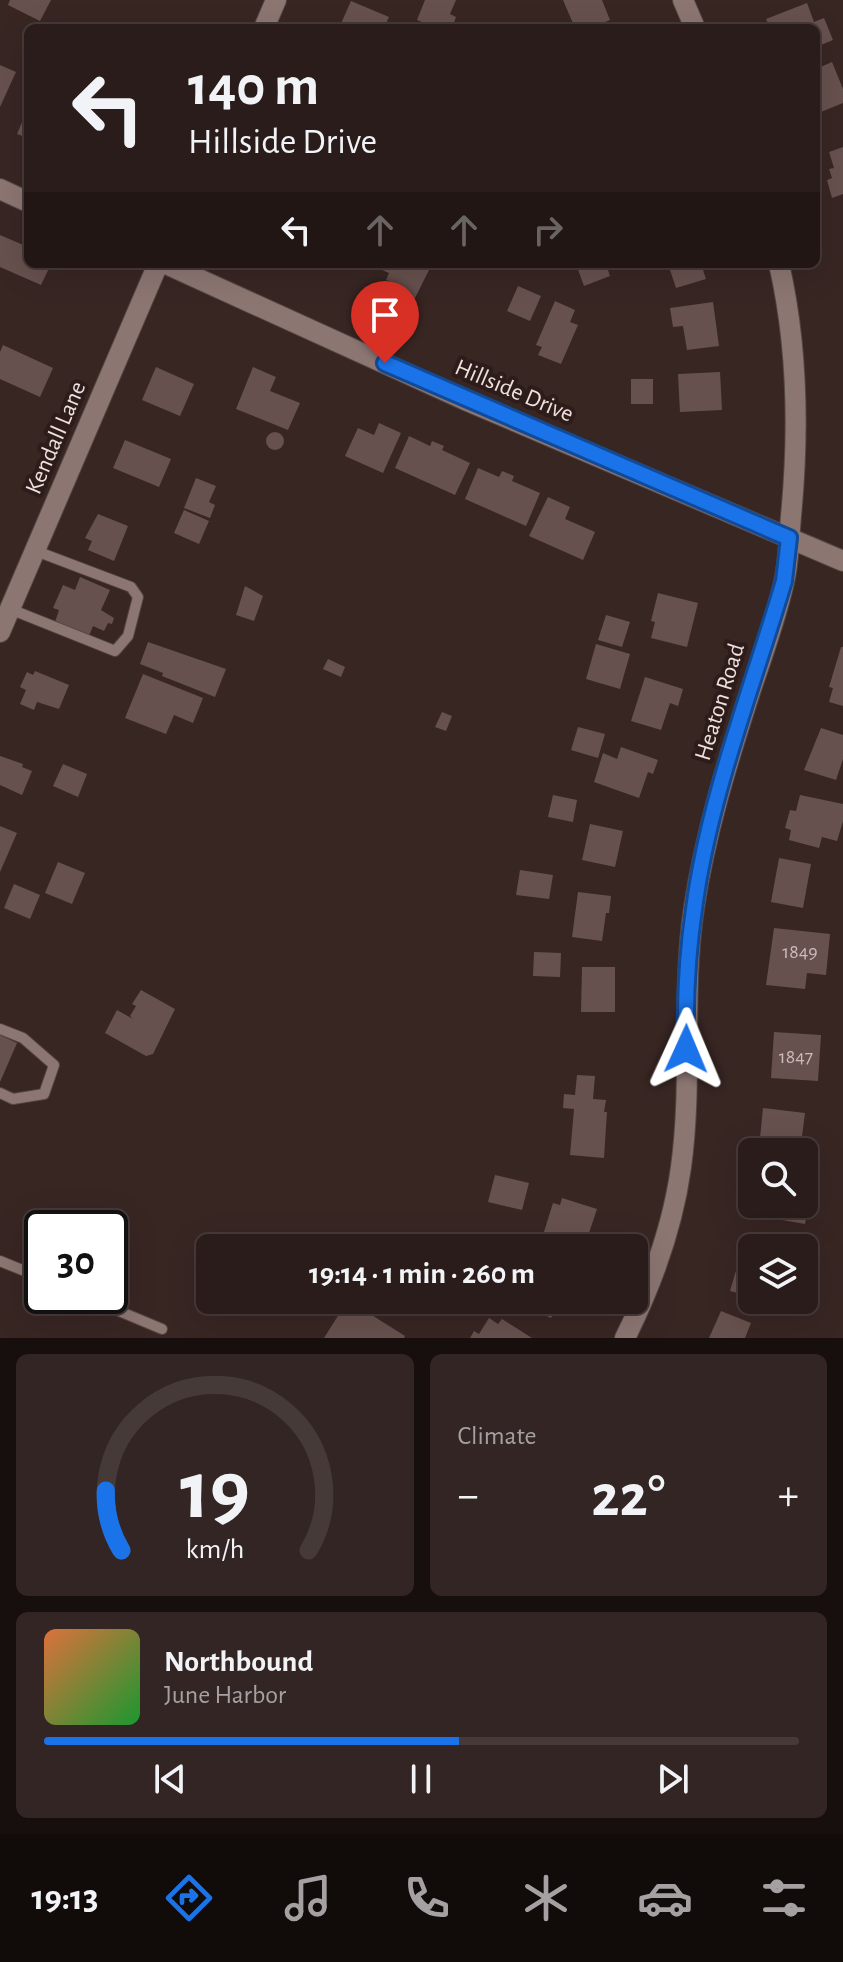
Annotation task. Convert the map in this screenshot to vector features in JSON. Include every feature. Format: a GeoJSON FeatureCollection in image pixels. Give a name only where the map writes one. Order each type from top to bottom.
{"type":"FeatureCollection","features":[{"type":"Feature","properties":{"kind":"street"},"geometry":{"type":"LineString","coordinates":[[266,24],[276,0]]}},
{"type":"Feature","properties":{"kind":"street"},"geometry":{"type":"LineString","coordinates":[[683,0],[693,24]]}},
{"type":"Feature","properties":{"kind":"street"},"geometry":{"type":"LineString","coordinates":[[0,189],[24,200]]}},
{"type":"Feature","properties":{"kind":"street","name":"Kendall Lane"},"geometry":{"type":"LineString","coordinates":[[0,632],[156,268]]}},
{"type":"Feature","properties":{"kind":"street","name":"Hillside Drive"},"geometry":{"type":"LineString","coordinates":[[175,268],[465,400],[843,561]]}},
{"type":"Feature","properties":{"kind":"street","name":"Heaton Road"},"geometry":{"type":"LineString","coordinates":[[625,1338],[646,1296],[670,1222],[681,1166],[686,1093],[687,967],[694,908],[717,799],[784,581],[796,463],[796,402],[790,328],[780,268]]}},
{"type":"Feature","properties":{"kind":"lane"},"geometry":{"type":"LineString","coordinates":[[10,609],[115,651],[128,636],[138,597],[131,587],[36,551]]}},
{"type":"Feature","properties":{"kind":"lane"},"geometry":{"type":"LineString","coordinates":[[0,1029],[23,1038],[54,1065],[44,1094],[13,1099],[0,1093]]}},
{"type":"Feature","properties":{"kind":"lane"},"geometry":{"type":"LineString","coordinates":[[0,1261],[24,1271]]}},
{"type":"Feature","properties":{"kind":"lane"},"geometry":{"type":"LineString","coordinates":[[126,1314],[162,1329]]}},
{"type":"Feature","properties":{"kind":"building"},"geometry":{"type":"Polygon","coordinates":[[[10,0],[51,0],[40,21],[8,5],[10,0]]]}},
{"type":"Feature","properties":{"kind":"building"},"geometry":{"type":"Polygon","coordinates":[[[425,0],[456,0],[450,14],[456,17],[453,24],[426,24],[417,20],[425,0]]]}},
{"type":"Feature","properties":{"kind":"building"},"geometry":{"type":"Polygon","coordinates":[[[563,0],[602,0],[610,20],[600,24],[573,24],[563,0]]]}},
{"type":"Feature","properties":{"kind":"building"},"geometry":{"type":"Polygon","coordinates":[[[351,1],[389,17],[386,24],[341,24],[351,1]]]}},
{"type":"Feature","properties":{"kind":"building"},"geometry":{"type":"Polygon","coordinates":[[[807,3],[814,22],[824,18],[833,40],[820,45],[820,24],[768,24],[766,19],[807,3]]]}},
{"type":"Feature","properties":{"kind":"building"},"geometry":{"type":"Polygon","coordinates":[[[832,62],[843,89],[843,103],[820,112],[820,67],[832,62]]]}},
{"type":"Feature","properties":{"kind":"building"},"geometry":{"type":"Polygon","coordinates":[[[0,65],[16,72],[0,107],[0,65]]]}},
{"type":"Feature","properties":{"kind":"building"},"geometry":{"type":"Polygon","coordinates":[[[24,117],[24,137],[17,134],[24,117]]]}},
{"type":"Feature","properties":{"kind":"building"},"geometry":{"type":"Polygon","coordinates":[[[843,147],[843,194],[832,198],[827,180],[832,178],[829,169],[834,168],[829,152],[843,147]]]}},
{"type":"Feature","properties":{"kind":"building"},"geometry":{"type":"Polygon","coordinates":[[[0,235],[24,245],[24,268],[49,268],[41,285],[0,267],[0,235]]]}},
{"type":"Feature","properties":{"kind":"building"},"geometry":{"type":"Polygon","coordinates":[[[430,268],[414,300],[396,292],[399,285],[386,280],[389,273],[380,269],[430,268]]]}},
{"type":"Feature","properties":{"kind":"building"},"geometry":{"type":"Polygon","coordinates":[[[577,268],[607,268],[610,276],[584,286],[577,268]]]}},
{"type":"Feature","properties":{"kind":"building"},"geometry":{"type":"Polygon","coordinates":[[[669,268],[702,268],[706,279],[676,288],[669,268]]]}},
{"type":"Feature","properties":{"kind":"building"},"geometry":{"type":"Polygon","coordinates":[[[518,286],[541,296],[530,321],[507,311],[518,286]]]}},
{"type":"Feature","properties":{"kind":"building"},"geometry":{"type":"Polygon","coordinates":[[[555,301],[575,310],[570,322],[578,325],[561,364],[538,355],[542,347],[536,345],[555,301]]]}},
{"type":"Feature","properties":{"kind":"building"},"geometry":{"type":"Polygon","coordinates":[[[713,302],[719,346],[687,350],[683,326],[673,327],[670,308],[713,302]]]}},
{"type":"Feature","properties":{"kind":"building"},"geometry":{"type":"Polygon","coordinates":[[[3,345],[53,368],[40,397],[0,379],[3,345]]]}},
{"type":"Feature","properties":{"kind":"building"},"geometry":{"type":"Polygon","coordinates":[[[156,367],[194,384],[180,416],[142,400],[156,367]]]}},
{"type":"Feature","properties":{"kind":"building"},"geometry":{"type":"Polygon","coordinates":[[[253,367],[276,377],[270,391],[300,403],[288,430],[236,409],[253,367]]]}},
{"type":"Feature","properties":{"kind":"building"},"geometry":{"type":"Polygon","coordinates":[[[720,372],[722,410],[680,412],[678,374],[720,372]]]}},
{"type":"Feature","properties":{"kind":"building"},"geometry":{"type":"Polygon","coordinates":[[[631,379],[653,379],[653,404],[631,404],[631,379]]]}},
{"type":"Feature","properties":{"kind":"building"},"geometry":{"type":"Polygon","coordinates":[[[379,423],[401,433],[383,473],[345,456],[358,428],[374,435],[379,423]]]}},
{"type":"Feature","properties":{"kind":"building"},"geometry":{"type":"Polygon","coordinates":[[[275,432],[284,441],[275,450],[266,441],[275,432]]]}},
{"type":"Feature","properties":{"kind":"building"},"geometry":{"type":"Polygon","coordinates":[[[409,436],[430,446],[432,441],[444,446],[442,450],[470,463],[455,495],[395,468],[409,436]]]}},
{"type":"Feature","properties":{"kind":"building"},"geometry":{"type":"Polygon","coordinates":[[[125,440],[171,459],[159,487],[113,468],[125,440]]]}},
{"type":"Feature","properties":{"kind":"building"},"geometry":{"type":"Polygon","coordinates":[[[478,468],[499,477],[502,471],[514,476],[512,481],[540,493],[526,526],[465,499],[478,468]]]}},
{"type":"Feature","properties":{"kind":"building"},"geometry":{"type":"Polygon","coordinates":[[[196,478],[216,486],[209,502],[215,505],[210,518],[184,508],[196,478]]]}},
{"type":"Feature","properties":{"kind":"building"},"geometry":{"type":"Polygon","coordinates":[[[548,497],[570,507],[565,519],[595,532],[583,560],[529,536],[548,497]]]}},
{"type":"Feature","properties":{"kind":"building"},"geometry":{"type":"Polygon","coordinates":[[[184,510],[209,521],[199,544],[174,533],[184,510]]]}},
{"type":"Feature","properties":{"kind":"building"},"geometry":{"type":"Polygon","coordinates":[[[98,514],[128,526],[114,561],[88,550],[92,541],[85,538],[98,514]]]}},
{"type":"Feature","properties":{"kind":"building"},"geometry":{"type":"Polygon","coordinates":[[[80,577],[110,590],[101,610],[114,618],[112,624],[108,623],[104,631],[93,626],[89,636],[55,622],[59,610],[53,608],[63,585],[75,590],[80,577]]]}},
{"type":"Feature","properties":{"kind":"building"},"geometry":{"type":"Polygon","coordinates":[[[245,586],[263,596],[254,621],[236,615],[245,586]]]}},
{"type":"Feature","properties":{"kind":"building"},"geometry":{"type":"Polygon","coordinates":[[[658,593],[698,603],[687,647],[651,638],[655,622],[651,621],[658,593]]]}},
{"type":"Feature","properties":{"kind":"building"},"geometry":{"type":"Polygon","coordinates":[[[606,615],[630,622],[622,647],[598,640],[606,615]]]}},
{"type":"Feature","properties":{"kind":"building"},"geometry":{"type":"Polygon","coordinates":[[[148,642],[226,669],[215,697],[140,664],[148,642]]]}},
{"type":"Feature","properties":{"kind":"building"},"geometry":{"type":"Polygon","coordinates":[[[596,644],[630,654],[620,689],[586,679],[596,644]]]}},
{"type":"Feature","properties":{"kind":"building"},"geometry":{"type":"Polygon","coordinates":[[[841,647],[843,706],[829,702],[833,688],[829,687],[841,647]]]}},
{"type":"Feature","properties":{"kind":"building"},"geometry":{"type":"Polygon","coordinates":[[[328,659],[345,667],[341,677],[323,669],[328,659]]]}},
{"type":"Feature","properties":{"kind":"building"},"geometry":{"type":"Polygon","coordinates":[[[35,671],[69,685],[59,709],[37,702],[34,710],[20,704],[26,690],[20,687],[27,672],[33,675],[35,671]]]}},
{"type":"Feature","properties":{"kind":"building"},"geometry":{"type":"Polygon","coordinates":[[[143,674],[203,698],[193,723],[174,715],[166,734],[125,718],[143,674]]]}},
{"type":"Feature","properties":{"kind":"building"},"geometry":{"type":"Polygon","coordinates":[[[645,677],[683,689],[678,706],[670,703],[661,730],[631,721],[645,677]]]}},
{"type":"Feature","properties":{"kind":"building"},"geometry":{"type":"Polygon","coordinates":[[[442,712],[452,716],[446,731],[435,727],[442,712]]]}},
{"type":"Feature","properties":{"kind":"building"},"geometry":{"type":"Polygon","coordinates":[[[578,727],[605,734],[598,758],[571,750],[578,727]]]}},
{"type":"Feature","properties":{"kind":"building"},"geometry":{"type":"Polygon","coordinates":[[[821,728],[843,735],[843,759],[836,780],[804,770],[821,728]]]}},
{"type":"Feature","properties":{"kind":"building"},"geometry":{"type":"Polygon","coordinates":[[[621,747],[658,760],[653,774],[648,772],[639,798],[594,782],[603,753],[617,759],[621,747]]]}},
{"type":"Feature","properties":{"kind":"building"},"geometry":{"type":"Polygon","coordinates":[[[0,756],[23,764],[22,767],[32,771],[22,795],[0,785],[0,756]]]}},
{"type":"Feature","properties":{"kind":"building"},"geometry":{"type":"Polygon","coordinates":[[[63,764],[87,774],[78,797],[53,786],[63,764]]]}},
{"type":"Feature","properties":{"kind":"building"},"geometry":{"type":"Polygon","coordinates":[[[553,795],[577,800],[573,822],[548,817],[553,795]]]}},
{"type":"Feature","properties":{"kind":"building"},"geometry":{"type":"Polygon","coordinates":[[[800,795],[843,804],[843,821],[837,841],[822,837],[819,848],[789,840],[791,830],[785,828],[790,810],[796,811],[800,795]]]}},
{"type":"Feature","properties":{"kind":"building"},"geometry":{"type":"Polygon","coordinates":[[[590,824],[623,831],[615,867],[582,860],[590,824]]]}},
{"type":"Feature","properties":{"kind":"building"},"geometry":{"type":"Polygon","coordinates":[[[0,826],[17,833],[0,872],[0,826]]]}},
{"type":"Feature","properties":{"kind":"building"},"geometry":{"type":"Polygon","coordinates":[[[779,858],[811,864],[803,908],[771,902],[779,858]]]}},
{"type":"Feature","properties":{"kind":"building"},"geometry":{"type":"Polygon","coordinates":[[[58,862],[85,873],[72,904],[45,893],[58,862]]]}},
{"type":"Feature","properties":{"kind":"building"},"geometry":{"type":"Polygon","coordinates":[[[520,870],[553,875],[549,899],[516,895],[520,870]]]}},
{"type":"Feature","properties":{"kind":"building"},"geometry":{"type":"Polygon","coordinates":[[[14,884],[40,895],[30,919],[4,908],[14,884]]]}},
{"type":"Feature","properties":{"kind":"building"},"geometry":{"type":"Polygon","coordinates":[[[578,892],[611,896],[602,941],[572,937],[578,892]]]}},
{"type":"Feature","properties":{"kind":"building"},"geometry":{"type":"Polygon","coordinates":[[[774,928],[830,934],[826,975],[807,973],[805,989],[766,985],[774,928]]]}},
{"type":"Feature","properties":{"kind":"building"},"geometry":{"type":"Polygon","coordinates":[[[534,952],[561,953],[560,977],[533,976],[534,952]]]}},
{"type":"Feature","properties":{"kind":"building"},"geometry":{"type":"Polygon","coordinates":[[[582,967],[615,967],[615,1012],[581,1012],[582,967]]]}},
{"type":"Feature","properties":{"kind":"building"},"geometry":{"type":"Polygon","coordinates":[[[141,990],[175,1009],[153,1054],[146,1056],[105,1033],[117,1010],[133,1019],[130,1016],[136,1006],[132,1004],[141,990]]]}},
{"type":"Feature","properties":{"kind":"building"},"geometry":{"type":"Polygon","coordinates":[[[774,1032],[821,1035],[818,1081],[771,1078],[774,1032]]]}},
{"type":"Feature","properties":{"kind":"building"},"geometry":{"type":"Polygon","coordinates":[[[0,1035],[17,1043],[0,1082],[0,1035]]]}},
{"type":"Feature","properties":{"kind":"building"},"geometry":{"type":"Polygon","coordinates":[[[577,1075],[595,1076],[593,1099],[606,1100],[604,1158],[570,1155],[574,1109],[563,1108],[564,1094],[575,1095],[577,1075]]]}},
{"type":"Feature","properties":{"kind":"building"},"geometry":{"type":"Polygon","coordinates":[[[763,1108],[805,1113],[802,1138],[760,1138],[763,1108]]]}},
{"type":"Feature","properties":{"kind":"building"},"geometry":{"type":"Polygon","coordinates":[[[495,1175],[529,1183],[522,1210],[488,1202],[495,1175]]]}},
{"type":"Feature","properties":{"kind":"building"},"geometry":{"type":"Polygon","coordinates":[[[562,1198],[597,1209],[589,1234],[543,1234],[553,1203],[560,1205],[562,1198]]]}},
{"type":"Feature","properties":{"kind":"building"},"geometry":{"type":"Polygon","coordinates":[[[770,1218],[806,1218],[805,1224],[770,1218]]]}},
{"type":"Feature","properties":{"kind":"building"},"geometry":{"type":"Polygon","coordinates":[[[738,1264],[738,1293],[730,1291],[738,1264]]]}},
{"type":"Feature","properties":{"kind":"building"},"geometry":{"type":"Polygon","coordinates":[[[721,1311],[751,1323],[745,1338],[709,1338],[721,1311]]]}},
{"type":"Feature","properties":{"kind":"building"},"geometry":{"type":"Polygon","coordinates":[[[339,1314],[370,1314],[405,1336],[404,1338],[324,1338],[339,1314]]]}},
{"type":"Feature","properties":{"kind":"building"},"geometry":{"type":"Polygon","coordinates":[[[489,1318],[498,1324],[502,1319],[532,1338],[470,1338],[474,1331],[479,1334],[489,1318]]]}},
{"type":"Feature","properties":{"kind":"route"},"geometry":{"type":"LineString","coordinates":[[385,363],[789,538],[784,581],[709,829],[687,967],[686,1049]]}}]}
